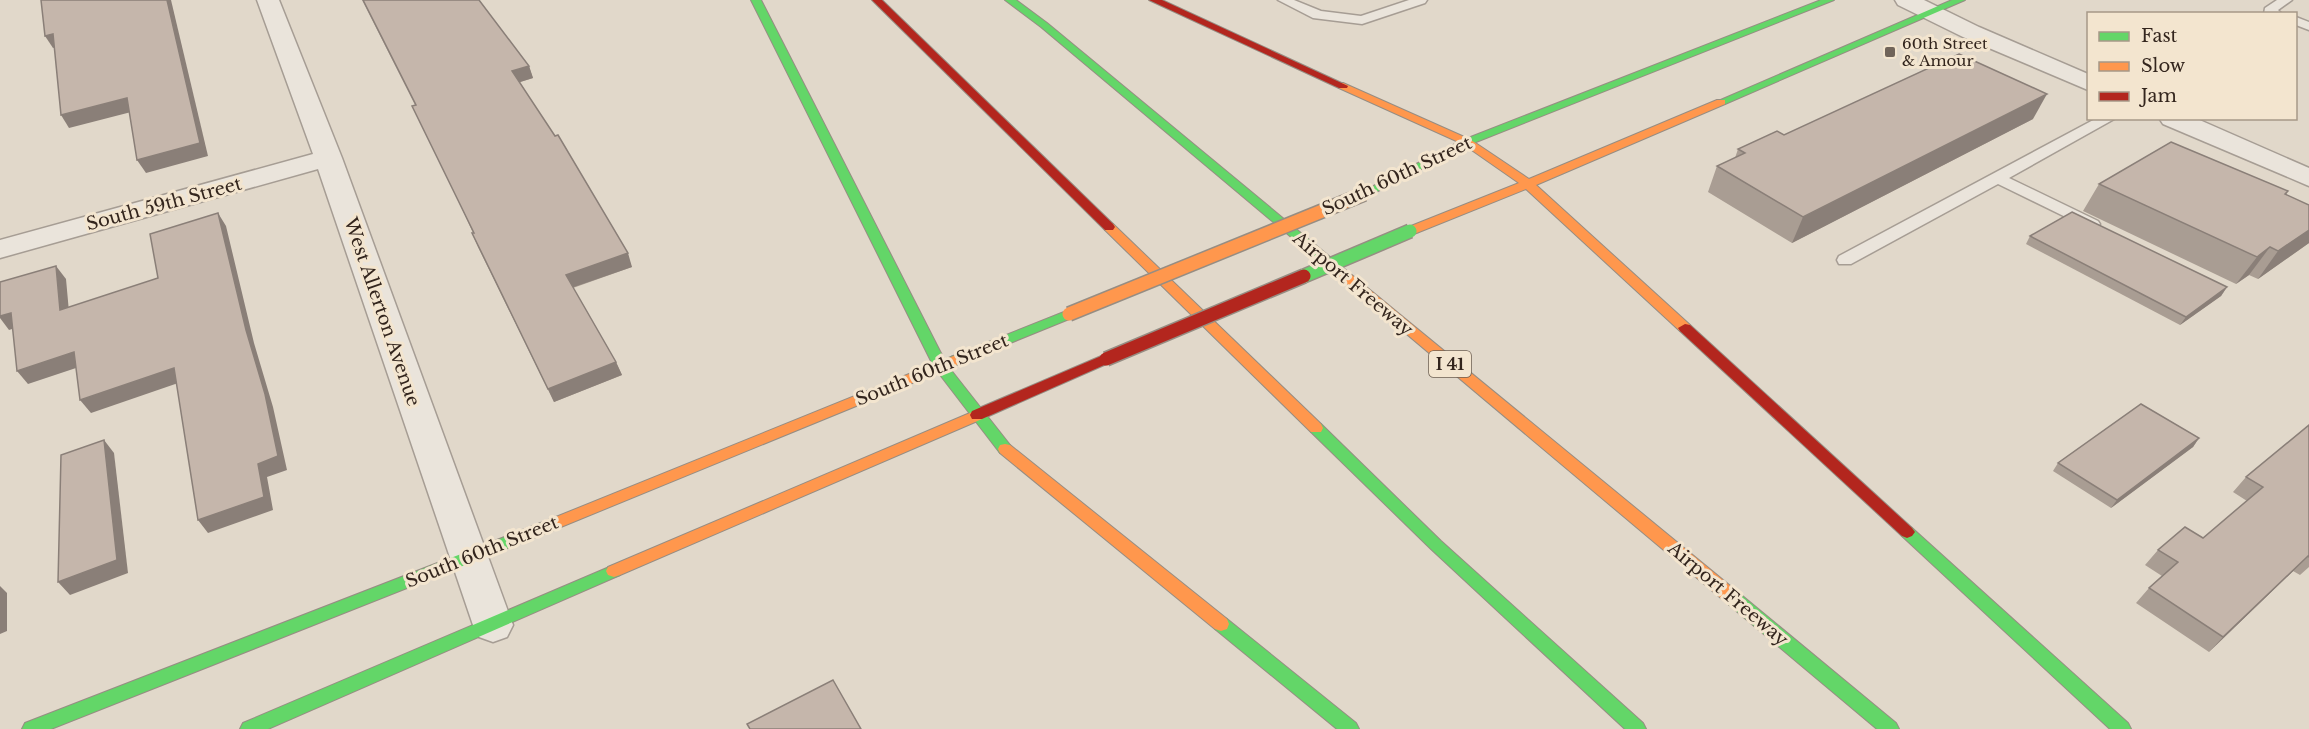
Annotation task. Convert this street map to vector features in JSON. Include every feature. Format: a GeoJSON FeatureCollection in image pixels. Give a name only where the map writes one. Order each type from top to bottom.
{"type":"FeatureCollection","features":[{"type":"Feature","properties":{"kind":"main road"},"geometry":{"type":"LineString","coordinates":[[756,0],[941,367],[1006,450],[1350,729]]}},
{"type":"Feature","properties":{"kind":"main road"},"geometry":{"type":"LineString","coordinates":[[877,0],[1436,545],[1637,729]]}},
{"type":"Feature","properties":{"kind":"main road","name":"Airport Freeway"},"geometry":{"type":"LineString","coordinates":[[1010,0],[1044,25],[1890,729]]}},
{"type":"Feature","properties":{"kind":"main road"},"geometry":{"type":"LineString","coordinates":[[1154,0],[1467,142],[1528,184],[2122,729]]}},
{"type":"Feature","properties":{"kind":"main road"},"geometry":{"type":"LineString","coordinates":[[249,729],[290,721],[493,625],[1106,359],[1528,184],[1960,0]]}},
{"type":"Feature","properties":{"kind":"main road","name":"South 60th Street"},"geometry":{"type":"LineString","coordinates":[[31,729],[469,558],[941,367],[1364,194],[1467,142],[1820,2]]}},
{"type":"Feature","properties":{"kind":"street","name":"West Allerton Avenue"},"geometry":{"type":"LineString","coordinates":[[268,0],[328,158],[493,625]]}},
{"type":"Feature","properties":{"kind":"street"},"geometry":{"type":"LineString","coordinates":[[1906,0],[1971,32],[2087,82]]}},
{"type":"Feature","properties":{"kind":"street"},"geometry":{"type":"LineString","coordinates":[[2177,120],[2309,177]]}},
{"type":"Feature","properties":{"kind":"street","name":"South 59th Street"},"geometry":{"type":"LineString","coordinates":[[0,249],[328,158]]}},
{"type":"Feature","properties":{"kind":"lane"},"geometry":{"type":"LineString","coordinates":[[1284,0],[1318,15],[1362,20],[1421,0]]}},
{"type":"Feature","properties":{"kind":"lane"},"geometry":{"type":"LineString","coordinates":[[2271,12],[2269,11],[2286,0]]}},
{"type":"Feature","properties":{"kind":"lane"},"geometry":{"type":"LineString","coordinates":[[1845,260],[2105,120]]}},
{"type":"Feature","properties":{"kind":"lane"},"geometry":{"type":"LineString","coordinates":[[1998,178],[2104,229]]}},
{"type":"Feature","properties":{"kind":"building"},"geometry":{"type":"Polygon","coordinates":[[[41,0],[167,0],[200,143],[137,160],[127,98],[61,115],[53,34],[45,36],[41,0]]]}},
{"type":"Feature","properties":{"kind":"building"},"geometry":{"type":"Polygon","coordinates":[[[363,0],[479,0],[529,66],[512,71],[555,136],[558,135],[628,253],[566,275],[616,362],[548,389],[412,106],[416,105],[363,0]]]}},
{"type":"Feature","properties":{"kind":"building"},"geometry":{"type":"Polygon","coordinates":[[[1959,54],[2047,94],[1803,217],[1717,166],[1745,153],[1738,149],[1777,131],[1784,135],[1959,54]]]}},
{"type":"Feature","properties":{"kind":"building"},"geometry":{"type":"Polygon","coordinates":[[[2171,142],[2288,191],[2285,194],[2309,205],[2309,230],[2278,251],[2270,247],[2257,257],[2099,184],[2171,142]]]}},
{"type":"Feature","properties":{"kind":"building"},"geometry":{"type":"Polygon","coordinates":[[[2072,212],[2227,287],[2186,317],[2030,236],[2072,212]]]}},
{"type":"Feature","properties":{"kind":"building"},"geometry":{"type":"Polygon","coordinates":[[[218,213],[246,330],[265,394],[278,456],[258,464],[264,497],[198,520],[174,368],[80,400],[74,352],[17,371],[11,313],[0,316],[0,282],[56,266],[60,310],[158,278],[150,234],[218,213]]]}},
{"type":"Feature","properties":{"kind":"building"},"geometry":{"type":"Polygon","coordinates":[[[2141,404],[2199,438],[2117,500],[2058,463],[2141,404]]]}},
{"type":"Feature","properties":{"kind":"building"},"geometry":{"type":"Polygon","coordinates":[[[2309,425],[2309,557],[2223,637],[2149,588],[2178,562],[2158,550],[2185,527],[2203,538],[2263,487],[2246,477],[2309,425]]]}},
{"type":"Feature","properties":{"kind":"building"},"geometry":{"type":"Polygon","coordinates":[[[104,440],[117,560],[58,582],[61,455],[104,440]]]}},
{"type":"Feature","properties":{"kind":"building"},"geometry":{"type":"Polygon","coordinates":[[[833,680],[861,729],[750,729],[747,724],[833,680]]]}},
{"type":"Feature","properties":{"kind":"traffic: fast"},"geometry":{"type":"LineString","coordinates":[[756,0],[941,367],[1005,449]]}},
{"type":"Feature","properties":{"kind":"traffic: fast"},"geometry":{"type":"LineString","coordinates":[[1010,0],[1044,25],[1338,270]]}},
{"type":"Feature","properties":{"kind":"traffic: fast"},"geometry":{"type":"LineString","coordinates":[[1364,194],[1467,142],[1829,0]]}},
{"type":"Feature","properties":{"kind":"traffic: fast"},"geometry":{"type":"LineString","coordinates":[[1721,102],[1960,0]]}},
{"type":"Feature","properties":{"kind":"traffic: fast"},"geometry":{"type":"LineString","coordinates":[[1304,276],[1410,231]]}},
{"type":"Feature","properties":{"kind":"traffic: fast"},"geometry":{"type":"LineString","coordinates":[[956,360],[1069,314]]}},
{"type":"Feature","properties":{"kind":"traffic: fast"},"geometry":{"type":"LineString","coordinates":[[1316,428],[1436,545],[1637,729]]}},
{"type":"Feature","properties":{"kind":"traffic: fast"},"geometry":{"type":"LineString","coordinates":[[31,729],[551,525]]}},
{"type":"Feature","properties":{"kind":"traffic: fast"},"geometry":{"type":"LineString","coordinates":[[1907,532],[2122,729]]}},
{"type":"Feature","properties":{"kind":"traffic: fast"},"geometry":{"type":"LineString","coordinates":[[249,729],[614,571]]}},
{"type":"Feature","properties":{"kind":"traffic: fast"},"geometry":{"type":"LineString","coordinates":[[1728,594],[1890,729]]}},
{"type":"Feature","properties":{"kind":"traffic: fast"},"geometry":{"type":"LineString","coordinates":[[1221,624],[1350,729]]}},
{"type":"Feature","properties":{"kind":"traffic: slow"},"geometry":{"type":"LineString","coordinates":[[1343,86],[1467,142],[1528,184],[1685,328]]}},
{"type":"Feature","properties":{"kind":"traffic: slow"},"geometry":{"type":"LineString","coordinates":[[1410,231],[1721,102]]}},
{"type":"Feature","properties":{"kind":"traffic: slow"},"geometry":{"type":"LineString","coordinates":[[1069,314],[1364,194]]}},
{"type":"Feature","properties":{"kind":"traffic: slow"},"geometry":{"type":"LineString","coordinates":[[1109,227],[1316,428]]}},
{"type":"Feature","properties":{"kind":"traffic: slow"},"geometry":{"type":"LineString","coordinates":[[1338,270],[1728,594]]}},
{"type":"Feature","properties":{"kind":"traffic: slow"},"geometry":{"type":"LineString","coordinates":[[551,525],[956,360]]}},
{"type":"Feature","properties":{"kind":"traffic: slow"},"geometry":{"type":"LineString","coordinates":[[614,571],[977,415]]}},
{"type":"Feature","properties":{"kind":"traffic: slow"},"geometry":{"type":"LineString","coordinates":[[1005,449],[1221,624]]}},
{"type":"Feature","properties":{"kind":"traffic: jam"},"geometry":{"type":"LineString","coordinates":[[877,0],[1109,227]]}},
{"type":"Feature","properties":{"kind":"traffic: jam"},"geometry":{"type":"LineString","coordinates":[[1154,0],[1343,86]]}},
{"type":"Feature","properties":{"kind":"traffic: jam"},"geometry":{"type":"LineString","coordinates":[[1106,359],[1304,276]]}},
{"type":"Feature","properties":{"kind":"traffic: jam"},"geometry":{"type":"LineString","coordinates":[[1685,328],[1907,532]]}},
{"type":"Feature","properties":{"kind":"traffic: jam"},"geometry":{"type":"LineString","coordinates":[[977,415],[1106,359]]}},
{"type":"Feature","properties":{"kind":"place","name":"60th Street & Amour"},"geometry":{"type":"Point","coordinates":[1890,52]}}]}
